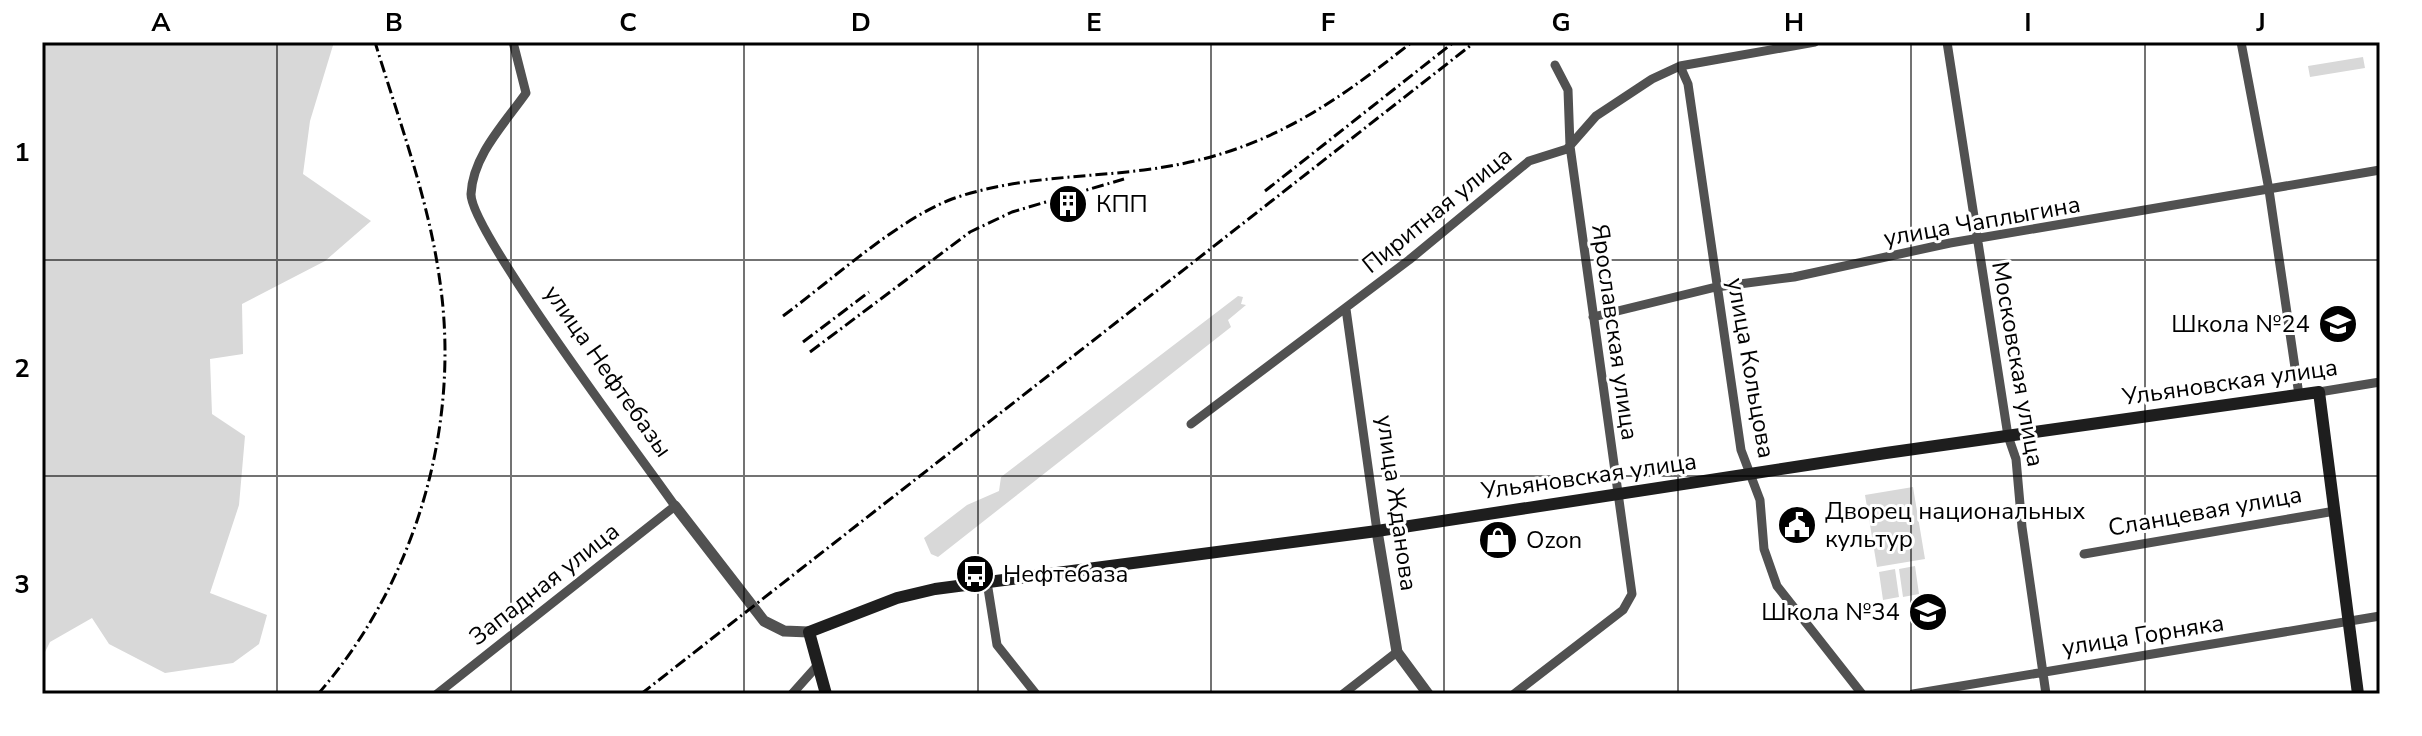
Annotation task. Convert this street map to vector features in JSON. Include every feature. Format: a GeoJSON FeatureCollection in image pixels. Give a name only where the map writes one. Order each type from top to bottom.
{"type":"FeatureCollection","features":[{"type":"Feature","properties":{"kind":"main road","name":"Ульяновская улица"},"geometry":{"type":"LineString","coordinates":[[809,632],[897,598],[987,582],[1377,531],[2319,392]]}},
{"type":"Feature","properties":{"kind":"main road","name":"Сланцевая улица"},"geometry":{"type":"LineString","coordinates":[[2319,392],[2358,694]]}},
{"type":"Feature","properties":{"kind":"main road"},"geometry":{"type":"LineString","coordinates":[[809,632],[826,694]]}},
{"type":"Feature","properties":{"kind":"street","name":"улица Нефтебазы"},"geometry":{"type":"LineString","coordinates":[[513,42],[526,93],[477,167],[471,191],[473,209],[512,274],[675,506],[764,621],[784,631],[809,632]]}},
{"type":"Feature","properties":{"kind":"street","name":"Пиритная улица"},"geometry":{"type":"LineString","coordinates":[[1191,424],[1346,309],[1529,161],[1570,146],[1596,116],[1652,79],[1680,66],[1815,42]]}},
{"type":"Feature","properties":{"kind":"street","name":"Московская улица"},"geometry":{"type":"LineString","coordinates":[[1947,42],[2008,436],[2016,459],[2046,694]]}},
{"type":"Feature","properties":{"kind":"street"},"geometry":{"type":"LineString","coordinates":[[2241,42],[2269,190],[2299,395]]}},
{"type":"Feature","properties":{"kind":"street","name":"Ярославская улица"},"geometry":{"type":"LineString","coordinates":[[1514,694],[1631,601],[1570,146],[1568,90],[1555,65]]}},
{"type":"Feature","properties":{"kind":"street","name":"улица Кольцова"},"geometry":{"type":"LineString","coordinates":[[1680,66],[1688,84],[1741,450],[1760,500],[1768,565],[1777,586],[1862,694]]}},
{"type":"Feature","properties":{"kind":"street","name":"улица Чаплыгина"},"geometry":{"type":"LineString","coordinates":[[1593,317],[1716,287],[1794,277],[1950,243],[2380,170]]}},
{"type":"Feature","properties":{"kind":"street","name":"улица Жданова"},"geometry":{"type":"LineString","coordinates":[[1346,309],[1397,652],[1428,694]]}},
{"type":"Feature","properties":{"kind":"street","name":"Ульяновская улица"},"geometry":{"type":"LineString","coordinates":[[2319,392],[2380,382]]}},
{"type":"Feature","properties":{"kind":"street","name":"Западная улица"},"geometry":{"type":"LineString","coordinates":[[437,694],[675,506]]}},
{"type":"Feature","properties":{"kind":"street","name":"Сланцевая улица"},"geometry":{"type":"LineString","coordinates":[[2084,554],[2335,511]]}},
{"type":"Feature","properties":{"kind":"street"},"geometry":{"type":"LineString","coordinates":[[987,582],[997,645],[1036,694]]}},
{"type":"Feature","properties":{"kind":"street","name":"улица Горняка"},"geometry":{"type":"LineString","coordinates":[[1913,694],[2380,616]]}},
{"type":"Feature","properties":{"kind":"street"},"geometry":{"type":"LineString","coordinates":[[1343,694],[1397,652]]}},
{"type":"Feature","properties":{"kind":"street"},"geometry":{"type":"LineString","coordinates":[[792,694],[817,666]]}},
{"type":"Feature","properties":{"kind":"shaded area"},"geometry":{"type":"Polygon","coordinates":[[[42,42],[334,42],[310,121],[303,174],[371,221],[325,261],[242,304],[243,354],[210,359],[212,414],[245,436],[239,505],[210,593],[267,615],[259,644],[233,663],[165,673],[109,644],[92,618],[50,642],[42,658],[42,42]]]}},
{"type":"Feature","properties":{"kind":"shaded area"},"geometry":{"type":"Polygon","coordinates":[[[2363,57],[2365,68],[2310,77],[2308,66],[2363,57]]]}},
{"type":"Feature","properties":{"kind":"shaded area"},"geometry":{"type":"Polygon","coordinates":[[[1238,296],[1243,297],[1241,304],[1246,305],[1228,320],[1231,327],[938,557],[931,554],[924,538],[967,505],[999,491],[1001,477],[1238,296]]]}},
{"type":"Feature","properties":{"kind":"shaded area"},"geometry":{"type":"Polygon","coordinates":[[[1913,487],[1925,559],[1877,567],[1865,495],[1913,487]]]}},
{"type":"Feature","properties":{"kind":"shaded area"},"geometry":{"type":"Polygon","coordinates":[[[1915,566],[1919,594],[1903,597],[1899,569],[1915,566]]]}},
{"type":"Feature","properties":{"kind":"shaded area"},"geometry":{"type":"Polygon","coordinates":[[[1895,569],[1899,597],[1883,600],[1879,572],[1895,569]]]}},
{"type":"Feature","properties":{"kind":"railway"},"geometry":{"type":"LineString","coordinates":[[318,694],[352,650],[381,603],[405,553],[423,501],[436,447],[443,392],[445,337],[435,251],[412,161],[375,42]]}},
{"type":"Feature","properties":{"kind":"railway"},"geometry":{"type":"LineString","coordinates":[[783,316],[887,236],[952,199],[999,186],[1144,170],[1221,154],[1256,142],[1319,109],[1412,42]]}},
{"type":"Feature","properties":{"kind":"railway"},"geometry":{"type":"LineString","coordinates":[[1265,191],[1454,42]]}},
{"type":"Feature","properties":{"kind":"railway"},"geometry":{"type":"LineString","coordinates":[[641,694],[1475,42]]}},
{"type":"Feature","properties":{"kind":"railway"},"geometry":{"type":"LineString","coordinates":[[810,352],[970,232],[1012,212],[1124,179]]}},
{"type":"Feature","properties":{"kind":"railway"},"geometry":{"type":"LineString","coordinates":[[803,342],[869,292]]}},
{"type":"Feature","properties":{"kind":"place","name":"КПП"},"geometry":{"type":"Point","coordinates":[1068,204]}},
{"type":"Feature","properties":{"kind":"place","name":"Школа №24"},"geometry":{"type":"Point","coordinates":[2338,324]}},
{"type":"Feature","properties":{"kind":"place","name":"Дворец национальных культур"},"geometry":{"type":"Point","coordinates":[1797,525]}},
{"type":"Feature","properties":{"kind":"place","name":"Ozon"},"geometry":{"type":"Point","coordinates":[1498,540]}},
{"type":"Feature","properties":{"kind":"place","name":"Нефтебаза"},"geometry":{"type":"Point","coordinates":[975,574]}},
{"type":"Feature","properties":{"kind":"place","name":"Школа №34"},"geometry":{"type":"Point","coordinates":[1928,612]}}]}
